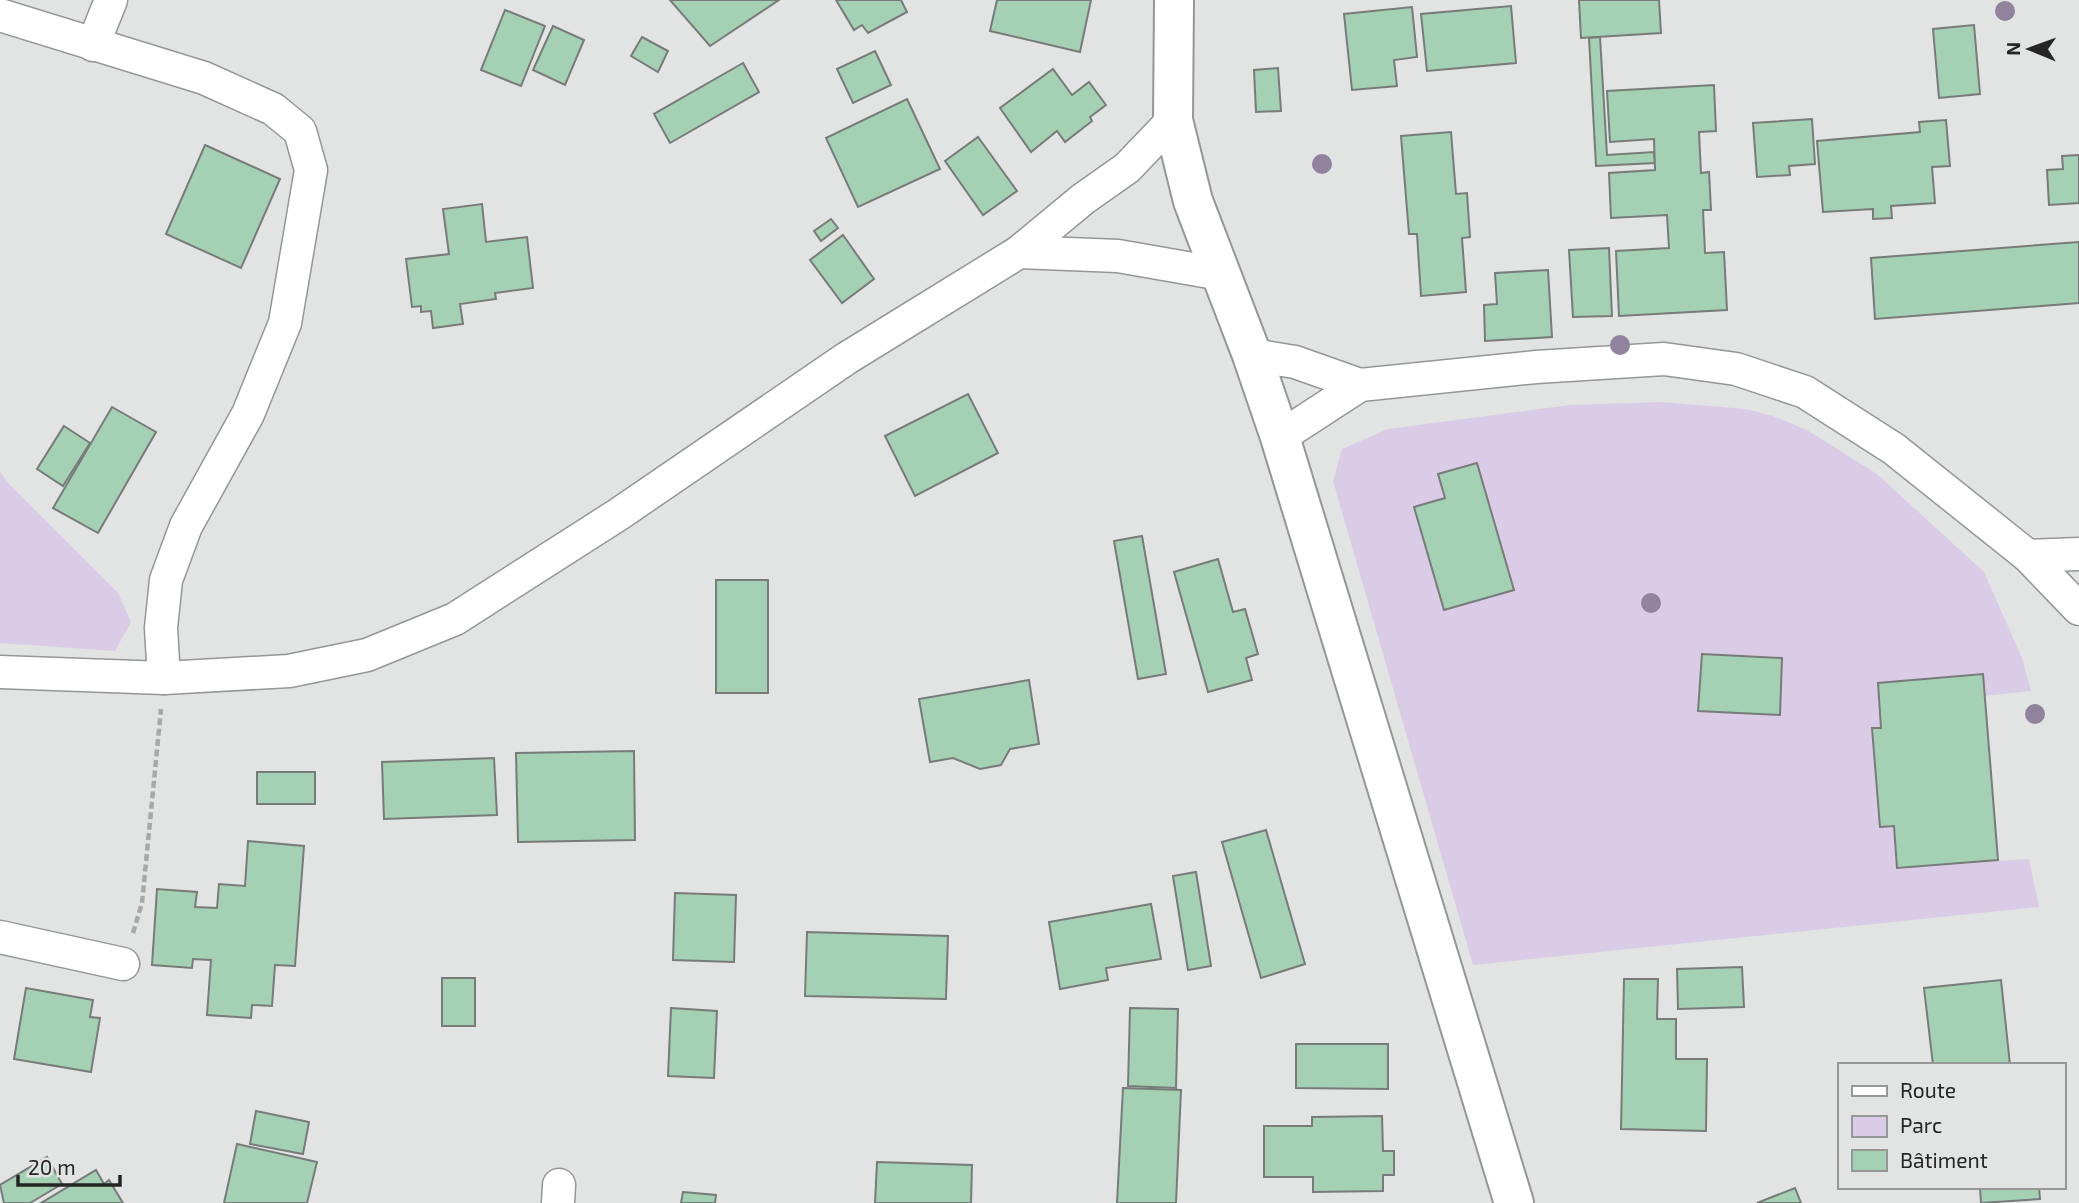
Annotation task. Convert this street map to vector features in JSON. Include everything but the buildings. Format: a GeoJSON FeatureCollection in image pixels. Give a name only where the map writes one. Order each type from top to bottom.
{"type":"FeatureCollection","features":[{"type":"Feature","properties":{"kind":"street"},"geometry":{"type":"LineString","coordinates":[[93,45],[111,0]]}},
{"type":"Feature","properties":{"kind":"street"},"geometry":{"type":"LineString","coordinates":[[1174,0],[1173,121],[1193,201],[1280,437],[1514,1203]]}},
{"type":"Feature","properties":{"kind":"street"},"geometry":{"type":"LineString","coordinates":[[0,15],[204,78],[273,109],[300,131],[312,170],[285,323],[248,414],[186,526],[166,580],[161,628],[164,678]]}},
{"type":"Feature","properties":{"kind":"street"},"geometry":{"type":"LineString","coordinates":[[0,672],[164,678],[289,671],[368,655],[456,619],[619,514],[847,358],[1019,252],[1127,168],[1173,121]]}},
{"type":"Feature","properties":{"kind":"street"},"geometry":{"type":"LineString","coordinates":[[1019,252],[1118,256],[1221,274]]}},
{"type":"Feature","properties":{"kind":"street"},"geometry":{"type":"LineString","coordinates":[[1252,355],[1296,362],[1360,385],[1536,367],[1664,359],[1736,369],[1805,392],[1894,449],[2028,556],[2079,609]]}},
{"type":"Feature","properties":{"kind":"street"},"geometry":{"type":"LineString","coordinates":[[1280,437],[1360,385]]}},
{"type":"Feature","properties":{"kind":"street"},"geometry":{"type":"LineString","coordinates":[[2028,556],[2079,554]]}},
{"type":"Feature","properties":{"kind":"street"},"geometry":{"type":"LineString","coordinates":[[0,937],[123,964]]}},
{"type":"Feature","properties":{"kind":"path"},"geometry":{"type":"LineString","coordinates":[[123,964],[142,903],[164,678]]}},
{"type":"Feature","properties":{"kind":"green space"},"geometry":{"type":"Polygon","coordinates":[[[1662,402],[1746,409],[1773,416],[1807,430],[1877,474],[1984,572],[2022,658],[2031,691],[1985,696],[1983,674],[1881,728],[1872,728],[1880,826],[1894,826],[1897,868],[2029,859],[2039,907],[1473,965],[1333,481],[1342,449],[1388,429],[1570,405],[1662,402]]]}},
{"type":"Feature","properties":{"kind":"green space"},"geometry":{"type":"Polygon","coordinates":[[[0,471],[9,484],[118,593],[131,622],[115,651],[0,643],[0,471]]]}}]}
